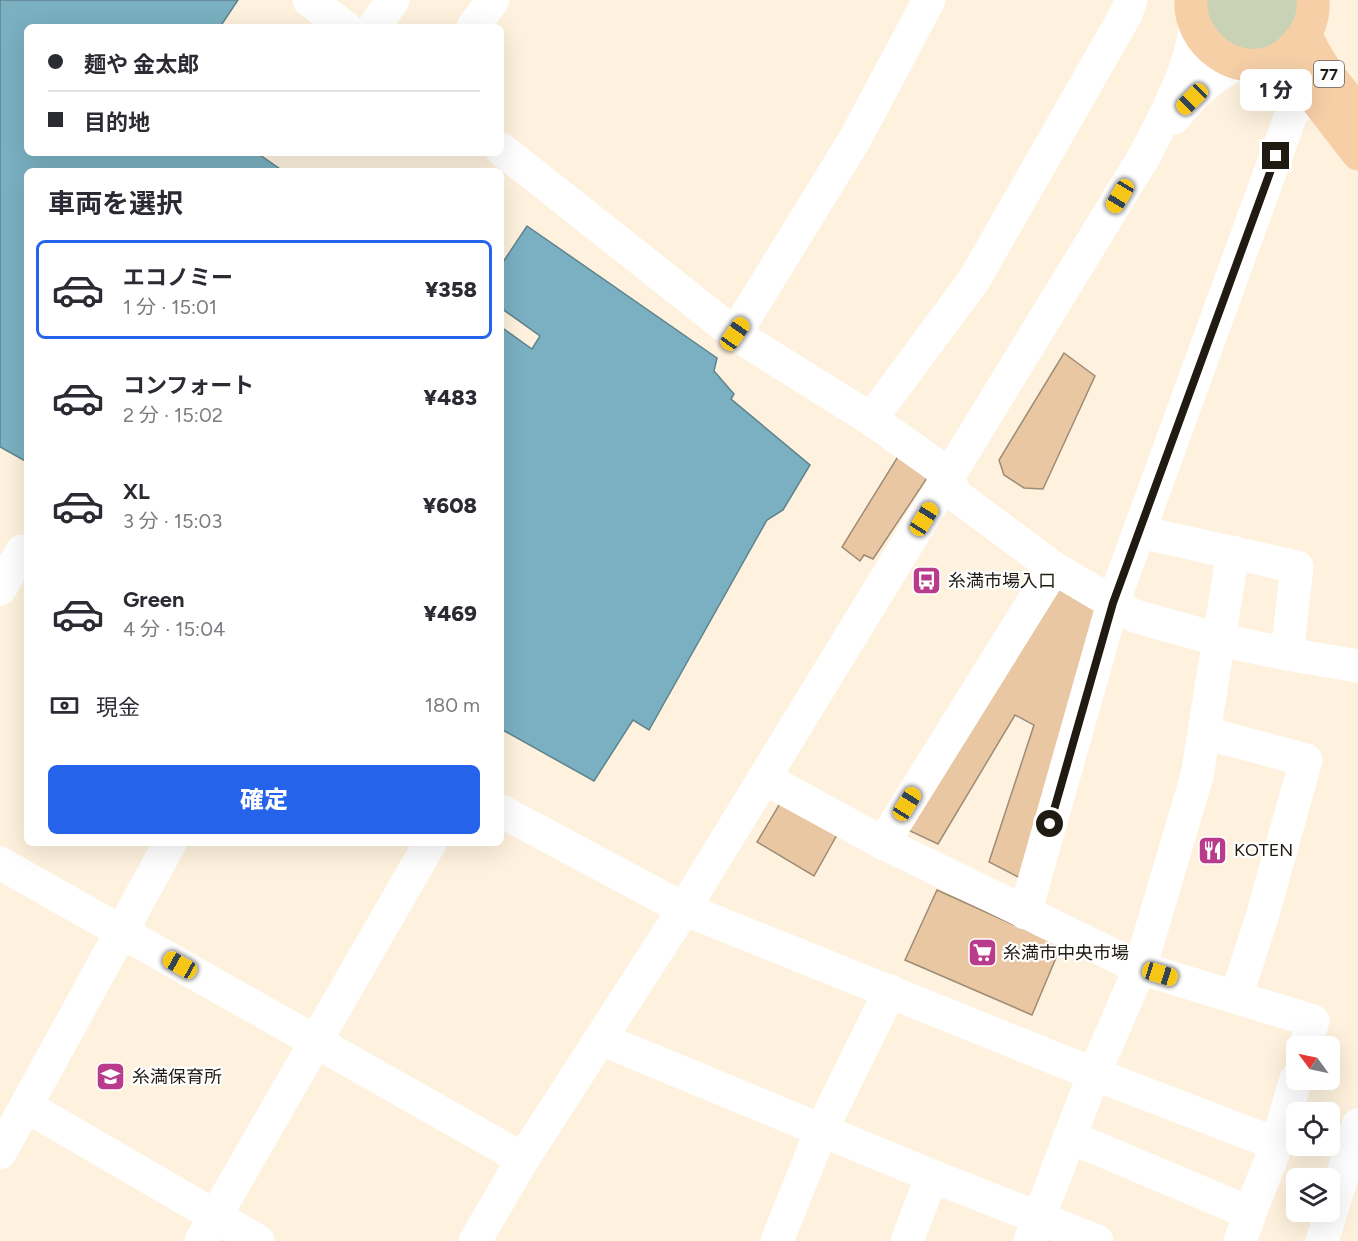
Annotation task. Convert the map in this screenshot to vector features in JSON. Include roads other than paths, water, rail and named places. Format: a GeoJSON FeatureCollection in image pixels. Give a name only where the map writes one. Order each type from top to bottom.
{"type":"FeatureCollection","features":[{"type":"Feature","properties":{"kind":"main road"},"geometry":{"type":"LineString","coordinates":[[1189,9],[1205,44],[1221,57],[1239,64],[1276,61]]}},
{"type":"Feature","properties":{"kind":"main road","name":"77"},"geometry":{"type":"LineString","coordinates":[[1313,9],[1293,49],[1276,61],[1304,84],[1358,154]]}},
{"type":"Feature","properties":{"kind":"main road","name":"77"},"geometry":{"type":"LineString","coordinates":[[1313,9],[1313,52],[1358,111]]}},
{"type":"Feature","properties":{"kind":"street"},"geometry":{"type":"LineString","coordinates":[[309,0],[341,24]]}},
{"type":"Feature","properties":{"kind":"street"},"geometry":{"type":"LineString","coordinates":[[376,24],[393,0]]}},
{"type":"Feature","properties":{"kind":"street"},"geometry":{"type":"LineString","coordinates":[[475,24],[493,0]]}},
{"type":"Feature","properties":{"kind":"street"},"geometry":{"type":"LineString","coordinates":[[735,334],[855,139],[929,0]]}},
{"type":"Feature","properties":{"kind":"street"},"geometry":{"type":"LineString","coordinates":[[871,419],[974,280],[1126,14],[1131,0]]}},
{"type":"Feature","properties":{"kind":"street"},"geometry":{"type":"LineString","coordinates":[[475,1241],[523,1159],[684,909],[1145,155],[1186,71],[1193,49],[1189,9]]}},
{"type":"Feature","properties":{"kind":"street"},"geometry":{"type":"LineString","coordinates":[[1145,155],[1179,112],[1205,86],[1225,69],[1239,64]]}},
{"type":"Feature","properties":{"kind":"street"},"geometry":{"type":"LineString","coordinates":[[1025,913],[1113,603],[1292,112],[1314,96]]}},
{"type":"Feature","properties":{"kind":"street"},"geometry":{"type":"LineString","coordinates":[[504,151],[735,334],[871,419],[937,466],[957,496],[1054,568],[1135,616],[1221,640],[1358,666]]}},
{"type":"Feature","properties":{"kind":"street"},"geometry":{"type":"LineString","coordinates":[[1140,532],[1297,567],[1287,654]]}},
{"type":"Feature","properties":{"kind":"street"},"geometry":{"type":"LineString","coordinates":[[0,589],[16,548]]}},
{"type":"Feature","properties":{"kind":"street"},"geometry":{"type":"LineString","coordinates":[[1034,1229],[1094,1074],[1140,968],[1197,776],[1221,640],[1233,552]]}},
{"type":"Feature","properties":{"kind":"street"},"geometry":{"type":"LineString","coordinates":[[883,843],[1054,568]]}},
{"type":"Feature","properties":{"kind":"street"},"geometry":{"type":"LineString","coordinates":[[1204,733],[1306,760],[1262,917],[1236,997]]}},
{"type":"Feature","properties":{"kind":"street"},"geometry":{"type":"LineString","coordinates":[[764,778],[883,843],[1140,968],[1313,1021],[1308,1036]]}},
{"type":"Feature","properties":{"kind":"street"},"geometry":{"type":"LineString","coordinates":[[504,813],[684,909],[1094,1074],[1277,1144]]}},
{"type":"Feature","properties":{"kind":"street"},"geometry":{"type":"LineString","coordinates":[[3,1140],[26,1106],[168,846]]}},
{"type":"Feature","properties":{"kind":"street"},"geometry":{"type":"LineString","coordinates":[[208,1229],[428,846]]}},
{"type":"Feature","properties":{"kind":"street"},"geometry":{"type":"LineString","coordinates":[[0,863],[523,1159]]}},
{"type":"Feature","properties":{"kind":"street"},"geometry":{"type":"LineString","coordinates":[[777,1241],[822,1129],[890,991]]}},
{"type":"Feature","properties":{"kind":"street"},"geometry":{"type":"LineString","coordinates":[[601,1038],[932,1176],[1034,1229],[1097,1241]]}},
{"type":"Feature","properties":{"kind":"street"},"geometry":{"type":"LineString","coordinates":[[1070,1137],[1245,1227],[1277,1144],[1293,1090]]}},
{"type":"Feature","properties":{"kind":"street"},"geometry":{"type":"LineString","coordinates":[[26,1106],[208,1229],[258,1241]]}},
{"type":"Feature","properties":{"kind":"street"},"geometry":{"type":"LineString","coordinates":[[1322,1241],[1358,1125]]}},
{"type":"Feature","properties":{"kind":"street"},"geometry":{"type":"LineString","coordinates":[[907,1241],[932,1176]]}},
{"type":"Feature","properties":{"kind":"water"},"geometry":{"type":"Polygon","coordinates":[[[0,0],[238,0],[222,24],[24,24],[24,156],[261,156],[279,168],[24,168],[24,460],[0,447],[0,0]]]}},
{"type":"Feature","properties":{"kind":"water"},"geometry":{"type":"Polygon","coordinates":[[[527,226],[717,358],[714,371],[734,394],[731,399],[810,465],[783,510],[767,520],[649,730],[633,720],[594,781],[504,731],[504,329],[532,349],[540,336],[504,310],[504,260],[527,226]]]}},
{"type":"Feature","properties":{"kind":"place","name":"糸満市場入口"},"geometry":{"type":"Point","coordinates":[927,581]}},
{"type":"Feature","properties":{"kind":"place","name":"KOTEN"},"geometry":{"type":"Point","coordinates":[1213,850]}},
{"type":"Feature","properties":{"kind":"place","name":"糸満市中央市場"},"geometry":{"type":"Point","coordinates":[982,953]}},
{"type":"Feature","properties":{"kind":"place","name":"糸満保育所"},"geometry":{"type":"Point","coordinates":[111,1077]}}]}
